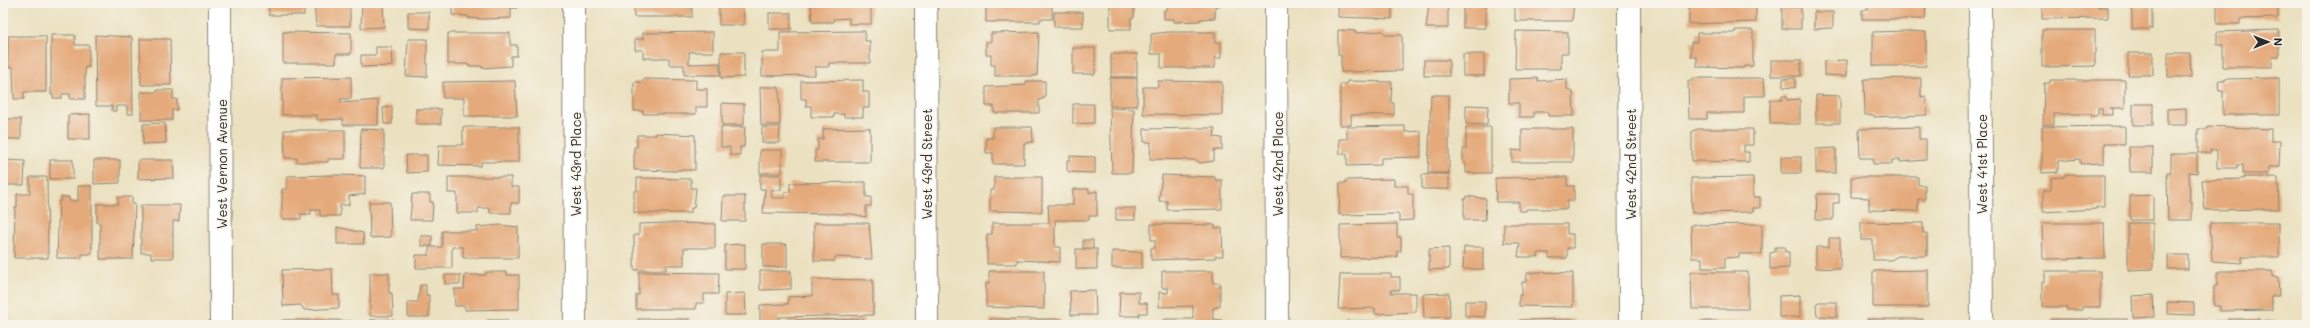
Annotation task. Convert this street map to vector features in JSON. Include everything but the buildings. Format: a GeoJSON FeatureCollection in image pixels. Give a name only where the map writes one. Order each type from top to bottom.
{"type":"FeatureCollection","features":[{"type":"Feature","properties":{"kind":"street","name":"West Vernon Avenue"},"geometry":{"type":"LineString","coordinates":[[220,3],[221,325]]}},
{"type":"Feature","properties":{"kind":"street","name":"West 43rd Place"},"geometry":{"type":"LineString","coordinates":[[574,3],[575,325]]}},
{"type":"Feature","properties":{"kind":"street","name":"West 43rd Street"},"geometry":{"type":"LineString","coordinates":[[926,3],[927,325]]}},
{"type":"Feature","properties":{"kind":"street","name":"West 42nd Place"},"geometry":{"type":"LineString","coordinates":[[1276,3],[1277,325]]}},
{"type":"Feature","properties":{"kind":"street","name":"West 42nd Street"},"geometry":{"type":"LineString","coordinates":[[1629,3],[1630,325]]}},
{"type":"Feature","properties":{"kind":"street","name":"West 41st Place"},"geometry":{"type":"LineString","coordinates":[[1980,3],[1982,325]]}}]}
